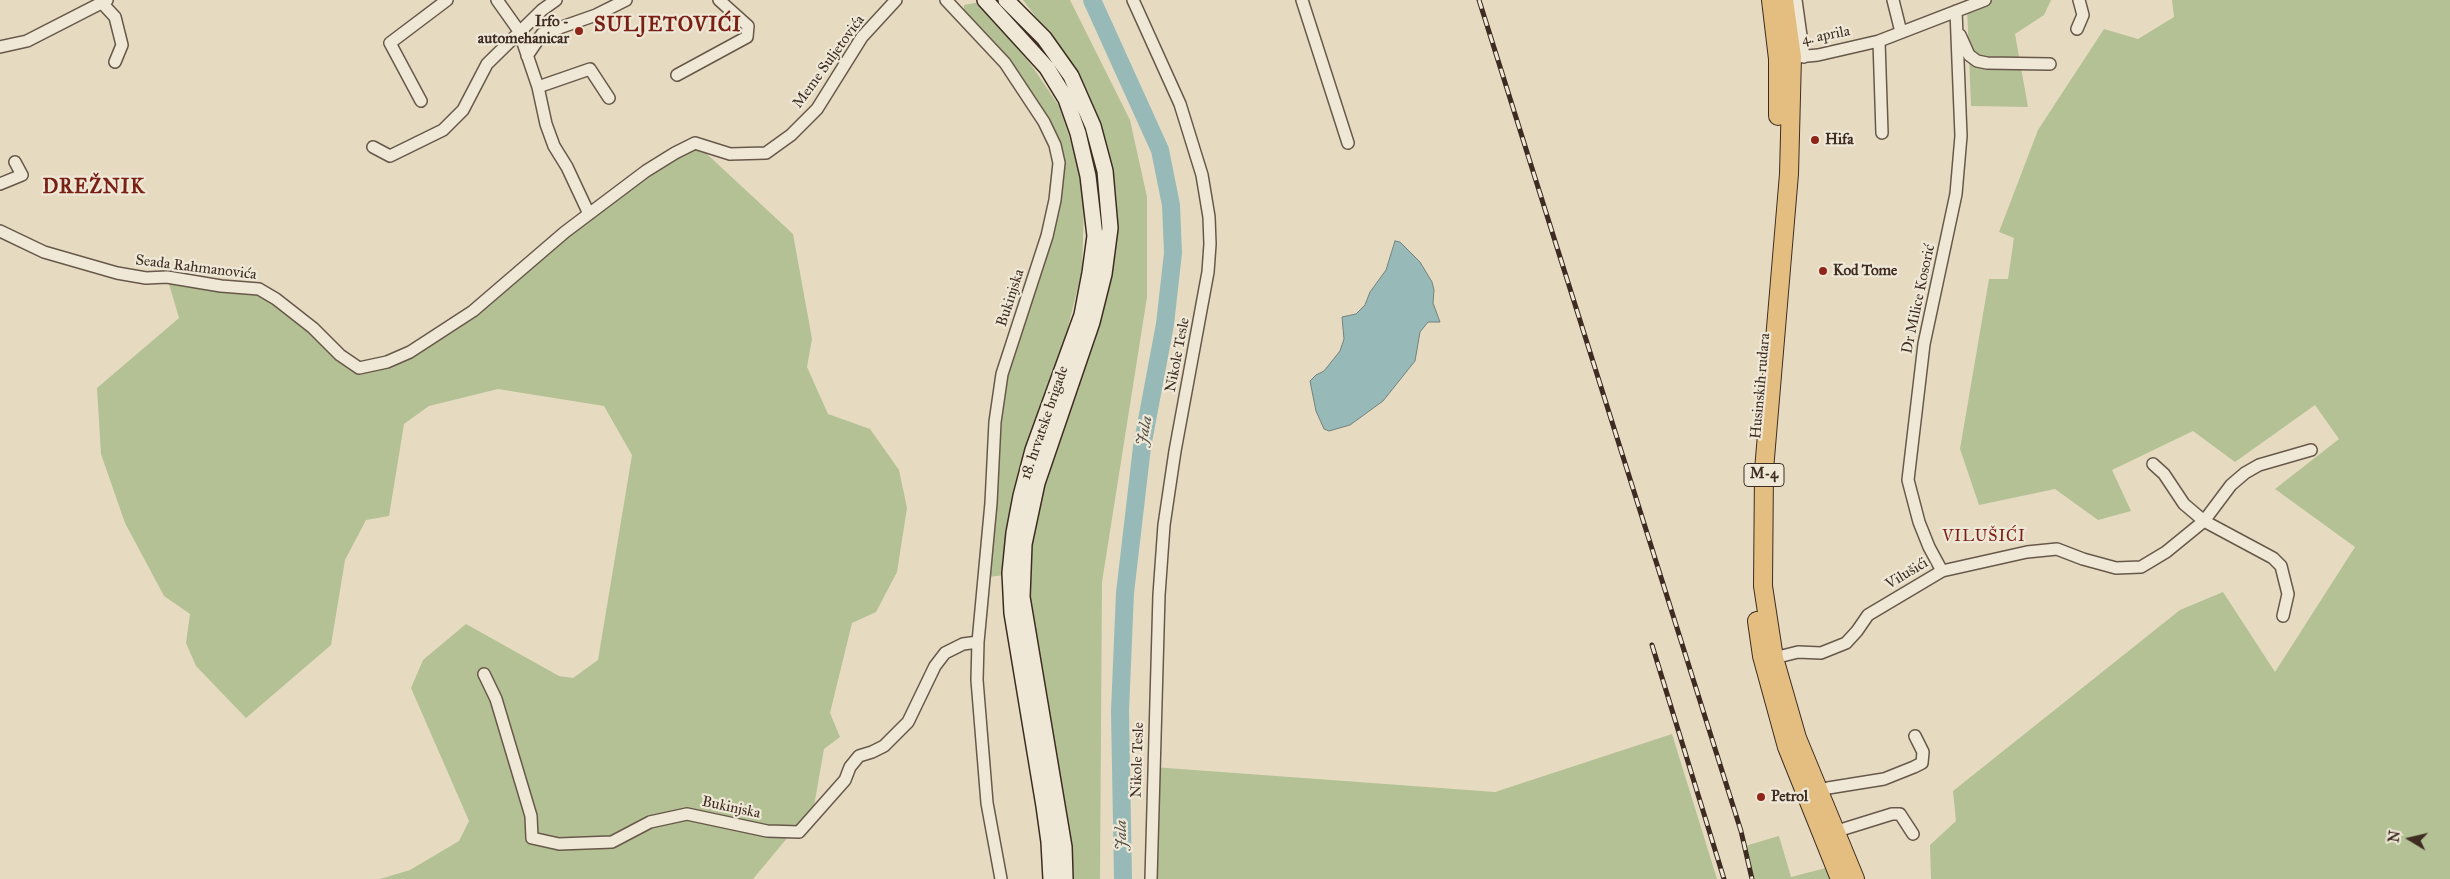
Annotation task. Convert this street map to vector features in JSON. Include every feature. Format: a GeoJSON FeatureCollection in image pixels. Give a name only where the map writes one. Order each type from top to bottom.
{"type":"FeatureCollection","features":[{"type":"Feature","properties":{"kind":"main road","name":"18. hrvatske brigade"},"geometry":{"type":"LineString","coordinates":[[985,0],[1048,68],[1066,99],[1078,133],[1088,176],[1095,236],[1082,315],[1033,450],[1021,496],[1014,533],[1010,573],[1012,614],[1049,842],[1050,879]]}},
{"type":"Feature","properties":{"kind":"main road","name":"18. hrvatske brigade"},"geometry":{"type":"LineString","coordinates":[[1006,0],[1044,38],[1071,76],[1093,126],[1105,171],[1110,228],[1104,274],[1092,322],[1037,484],[1024,544],[1022,597],[1064,847],[1065,879]]}},
{"type":"Feature","properties":{"kind":"main road","name":"Husinskih rudara"},"geometry":{"type":"LineString","coordinates":[[1771,0],[1791,57],[1779,174],[1754,471],[1754,586],[1760,648],[1773,701],[1787,747],[1840,879]]}},
{"type":"Feature","properties":{"kind":"main road","name":"Husinskih rudara"},"geometry":{"type":"LineString","coordinates":[[1784,0],[1791,57],[1788,174],[1764,470],[1763,586],[1774,658],[1797,738],[1834,832],[1855,879]]}},
{"type":"Feature","properties":{"kind":"street"},"geometry":{"type":"LineString","coordinates":[[496,0],[519,32],[538,87],[546,124],[554,146],[568,167],[589,214]]}},
{"type":"Feature","properties":{"kind":"street"},"geometry":{"type":"LineString","coordinates":[[374,147],[390,156],[443,130],[463,110],[486,64],[556,0]]}},
{"type":"Feature","properties":{"kind":"street"},"geometry":{"type":"LineString","coordinates":[[527,56],[542,34],[596,15],[626,0]]}},
{"type":"Feature","properties":{"kind":"street"},"geometry":{"type":"LineString","coordinates":[[677,75],[747,37],[748,26],[719,0]]}},
{"type":"Feature","properties":{"kind":"street","name":"Meme Suljetovića"},"geometry":{"type":"LineString","coordinates":[[589,214],[646,170],[695,143],[730,154],[766,153],[791,135],[817,109],[862,37],[896,0]]}},
{"type":"Feature","properties":{"kind":"street","name":"Bukinjska"},"geometry":{"type":"LineString","coordinates":[[946,0],[1005,63],[1044,122],[1055,145],[1059,163],[1047,236],[1002,374],[997,396],[991,503],[978,642],[978,689],[981,744],[990,824],[1001,879]]}},
{"type":"Feature","properties":{"kind":"street","name":"Nikole Tesle"},"geometry":{"type":"LineString","coordinates":[[1133,0],[1180,104],[1186,122],[1202,175],[1209,217],[1210,244],[1208,272],[1174,451],[1164,525],[1158,595],[1151,879]]}},
{"type":"Feature","properties":{"kind":"street"},"geometry":{"type":"LineString","coordinates":[[1302,0],[1348,143]]}},
{"type":"Feature","properties":{"kind":"street","name":"Husinskih rudara"},"geometry":{"type":"LineString","coordinates":[[1791,57],[1796,0]]}},
{"type":"Feature","properties":{"kind":"street"},"geometry":{"type":"LineString","coordinates":[[1893,0],[1901,32]]}},
{"type":"Feature","properties":{"kind":"street","name":"4. aprila"},"geometry":{"type":"LineString","coordinates":[[1791,57],[1879,41],[1985,0]]}},
{"type":"Feature","properties":{"kind":"street"},"geometry":{"type":"LineString","coordinates":[[2077,29],[2083,15],[2079,0]]}},
{"type":"Feature","properties":{"kind":"street"},"geometry":{"type":"LineString","coordinates":[[0,47],[27,41],[104,2],[115,17],[122,45],[115,62]]}},
{"type":"Feature","properties":{"kind":"street"},"geometry":{"type":"LineString","coordinates":[[421,101],[390,43],[440,2]]}},
{"type":"Feature","properties":{"kind":"street","name":"Dr Milice Kosorić"},"geometry":{"type":"LineString","coordinates":[[1942,571],[1929,547],[1919,522],[1908,480],[1923,352],[1956,194],[1960,136],[1956,12]]}},
{"type":"Feature","properties":{"kind":"street","name":"Dr Milice Kosorić"},"geometry":{"type":"LineString","coordinates":[[1956,26],[1969,54],[1977,61],[1987,63],[2050,64]]}},
{"type":"Feature","properties":{"kind":"street"},"geometry":{"type":"LineString","coordinates":[[1879,41],[1882,134]]}},
{"type":"Feature","properties":{"kind":"street"},"geometry":{"type":"LineString","coordinates":[[538,87],[590,69],[609,98]]}},
{"type":"Feature","properties":{"kind":"street"},"geometry":{"type":"LineString","coordinates":[[0,184],[22,175],[16,162]]}},
{"type":"Feature","properties":{"kind":"street","name":"Seada Rahmanovića"},"geometry":{"type":"LineString","coordinates":[[0,231],[44,252],[117,272],[146,278],[167,276],[221,286],[259,289],[276,299],[313,328],[340,356],[359,368],[387,362],[410,352],[473,311],[589,214]]}},
{"type":"Feature","properties":{"kind":"street","name":"Vilušići"},"geometry":{"type":"LineString","coordinates":[[1774,658],[1798,652],[1821,653],[1846,643],[1858,631],[1868,615],[1942,571],[2027,552],[2057,549],[2083,559],[2116,568],[2141,567],[2166,552],[2204,521],[2231,486],[2245,473],[2259,464],[2311,450]]}},
{"type":"Feature","properties":{"kind":"street"},"geometry":{"type":"LineString","coordinates":[[2153,464],[2164,474],[2184,504],[2204,521],[2273,558],[2282,566],[2288,594],[2283,616]]}},
{"type":"Feature","properties":{"kind":"street","name":"Bukinjska"},"geometry":{"type":"LineString","coordinates":[[484,674],[496,699],[531,816],[532,838],[559,844],[612,842],[650,822],[687,814],[767,831],[799,832],[845,780],[850,767],[859,756],[884,746],[908,722],[935,666],[945,653],[963,644],[978,642]]}},
{"type":"Feature","properties":{"kind":"street"},"geometry":{"type":"LineString","coordinates":[[1819,792],[1828,788],[1884,779],[1922,763],[1923,752],[1915,736]]}},
{"type":"Feature","properties":{"kind":"street"},"geometry":{"type":"LineString","coordinates":[[1834,832],[1892,814],[1900,814],[1913,834]]}},
{"type":"Feature","properties":{"kind":"green space"},"geometry":{"type":"Polygon","coordinates":[[[1023,0],[1070,0],[1130,120],[1147,197],[1147,297],[1102,582],[1100,879],[1072,879],[1027,598],[1027,549],[1035,511],[1081,373],[1112,188],[1059,48],[1023,0]]]}},
{"type":"Feature","properties":{"kind":"green space"},"geometry":{"type":"Polygon","coordinates":[[[1981,0],[2051,0],[2044,15],[2015,34],[2028,107],[1971,106],[1967,7],[1981,0]]]}},
{"type":"Feature","properties":{"kind":"green space"},"geometry":{"type":"Polygon","coordinates":[[[2172,0],[2450,0],[2450,879],[1931,879],[1930,845],[1956,821],[1953,791],[2180,610],[2223,592],[2275,672],[2355,547],[2275,489],[2339,439],[2315,405],[2235,462],[2193,431],[2112,470],[2131,511],[2098,520],[2055,489],[1979,505],[1960,449],[1989,279],[2008,279],[2014,238],[1999,232],[2038,130],[2104,29],[2138,39],[2174,17],[2172,0]]]}},
{"type":"Feature","properties":{"kind":"green space"},"geometry":{"type":"Polygon","coordinates":[[[980,2],[1032,66],[1059,106],[1076,157],[1084,206],[1082,271],[1067,331],[1042,405],[1005,575],[989,577],[1000,411],[1007,377],[1057,217],[1062,186],[1060,145],[1008,62],[964,10],[964,5],[980,2]]]}},
{"type":"Feature","properties":{"kind":"green space"},"geometry":{"type":"Polygon","coordinates":[[[695,143],[793,234],[812,339],[807,367],[828,414],[870,429],[899,470],[907,508],[897,572],[876,612],[852,623],[830,713],[840,737],[824,749],[814,806],[753,879],[380,879],[410,870],[459,841],[469,821],[411,688],[423,660],[466,624],[559,676],[573,678],[598,660],[632,455],[604,406],[498,389],[429,406],[404,424],[389,516],[366,520],[345,560],[331,645],[246,718],[196,666],[186,643],[190,614],[164,596],[125,523],[101,454],[97,388],[179,318],[167,277],[259,289],[359,368],[387,362],[473,311],[565,232],[695,143]]]}},
{"type":"Feature","properties":{"kind":"green space"},"geometry":{"type":"Polygon","coordinates":[[[1672,734],[1717,879],[1151,879],[1153,767],[1495,792],[1672,734]]]}},
{"type":"Feature","properties":{"kind":"green space"},"geometry":{"type":"Polygon","coordinates":[[[1779,836],[1791,877],[1826,868],[1831,879],[1752,879],[1745,846],[1779,836]]]}},
{"type":"Feature","properties":{"kind":"water"},"geometry":{"type":"Polygon","coordinates":[[[1395,241],[1400,242],[1420,262],[1432,282],[1434,290],[1433,303],[1440,322],[1428,322],[1420,332],[1415,361],[1383,401],[1350,425],[1329,431],[1324,429],[1316,411],[1310,381],[1324,371],[1340,351],[1344,339],[1342,317],[1356,314],[1365,305],[1370,292],[1386,270],[1395,241]]]}},
{"type":"Feature","properties":{"kind":"waterway","name":"Jala"},"geometry":{"type":"LineString","coordinates":[[1092,0],[1160,150],[1171,205],[1173,253],[1165,324],[1142,447],[1125,593],[1120,711],[1123,879]]}},
{"type":"Feature","properties":{"kind":"railway"},"geometry":{"type":"LineString","coordinates":[[1479,0],[1741,831],[1752,879]]}},
{"type":"Feature","properties":{"kind":"railway"},"geometry":{"type":"LineString","coordinates":[[1652,645],[1724,879]]}},
{"type":"Feature","properties":{"kind":"place","name":"Irfo - automehanicar"},"geometry":{"type":"Point","coordinates":[579,31]}},
{"type":"Feature","properties":{"kind":"place","name":"Hifa"},"geometry":{"type":"Point","coordinates":[1815,140]}},
{"type":"Feature","properties":{"kind":"place","name":"Kod Tome"},"geometry":{"type":"Point","coordinates":[1823,271]}},
{"type":"Feature","properties":{"kind":"place","name":"Petrol"},"geometry":{"type":"Point","coordinates":[1761,797]}},
{"type":"Feature","properties":{"kind":"district","name":"SULJETOVIĆI"},"geometry":{"type":"Point","coordinates":[668,26]}},
{"type":"Feature","properties":{"kind":"district","name":"DREŽNIK"},"geometry":{"type":"Point","coordinates":[94,188]}},
{"type":"Feature","properties":{"kind":"district","name":"VILUŠIĆI"},"geometry":{"type":"Point","coordinates":[1984,537]}}]}
